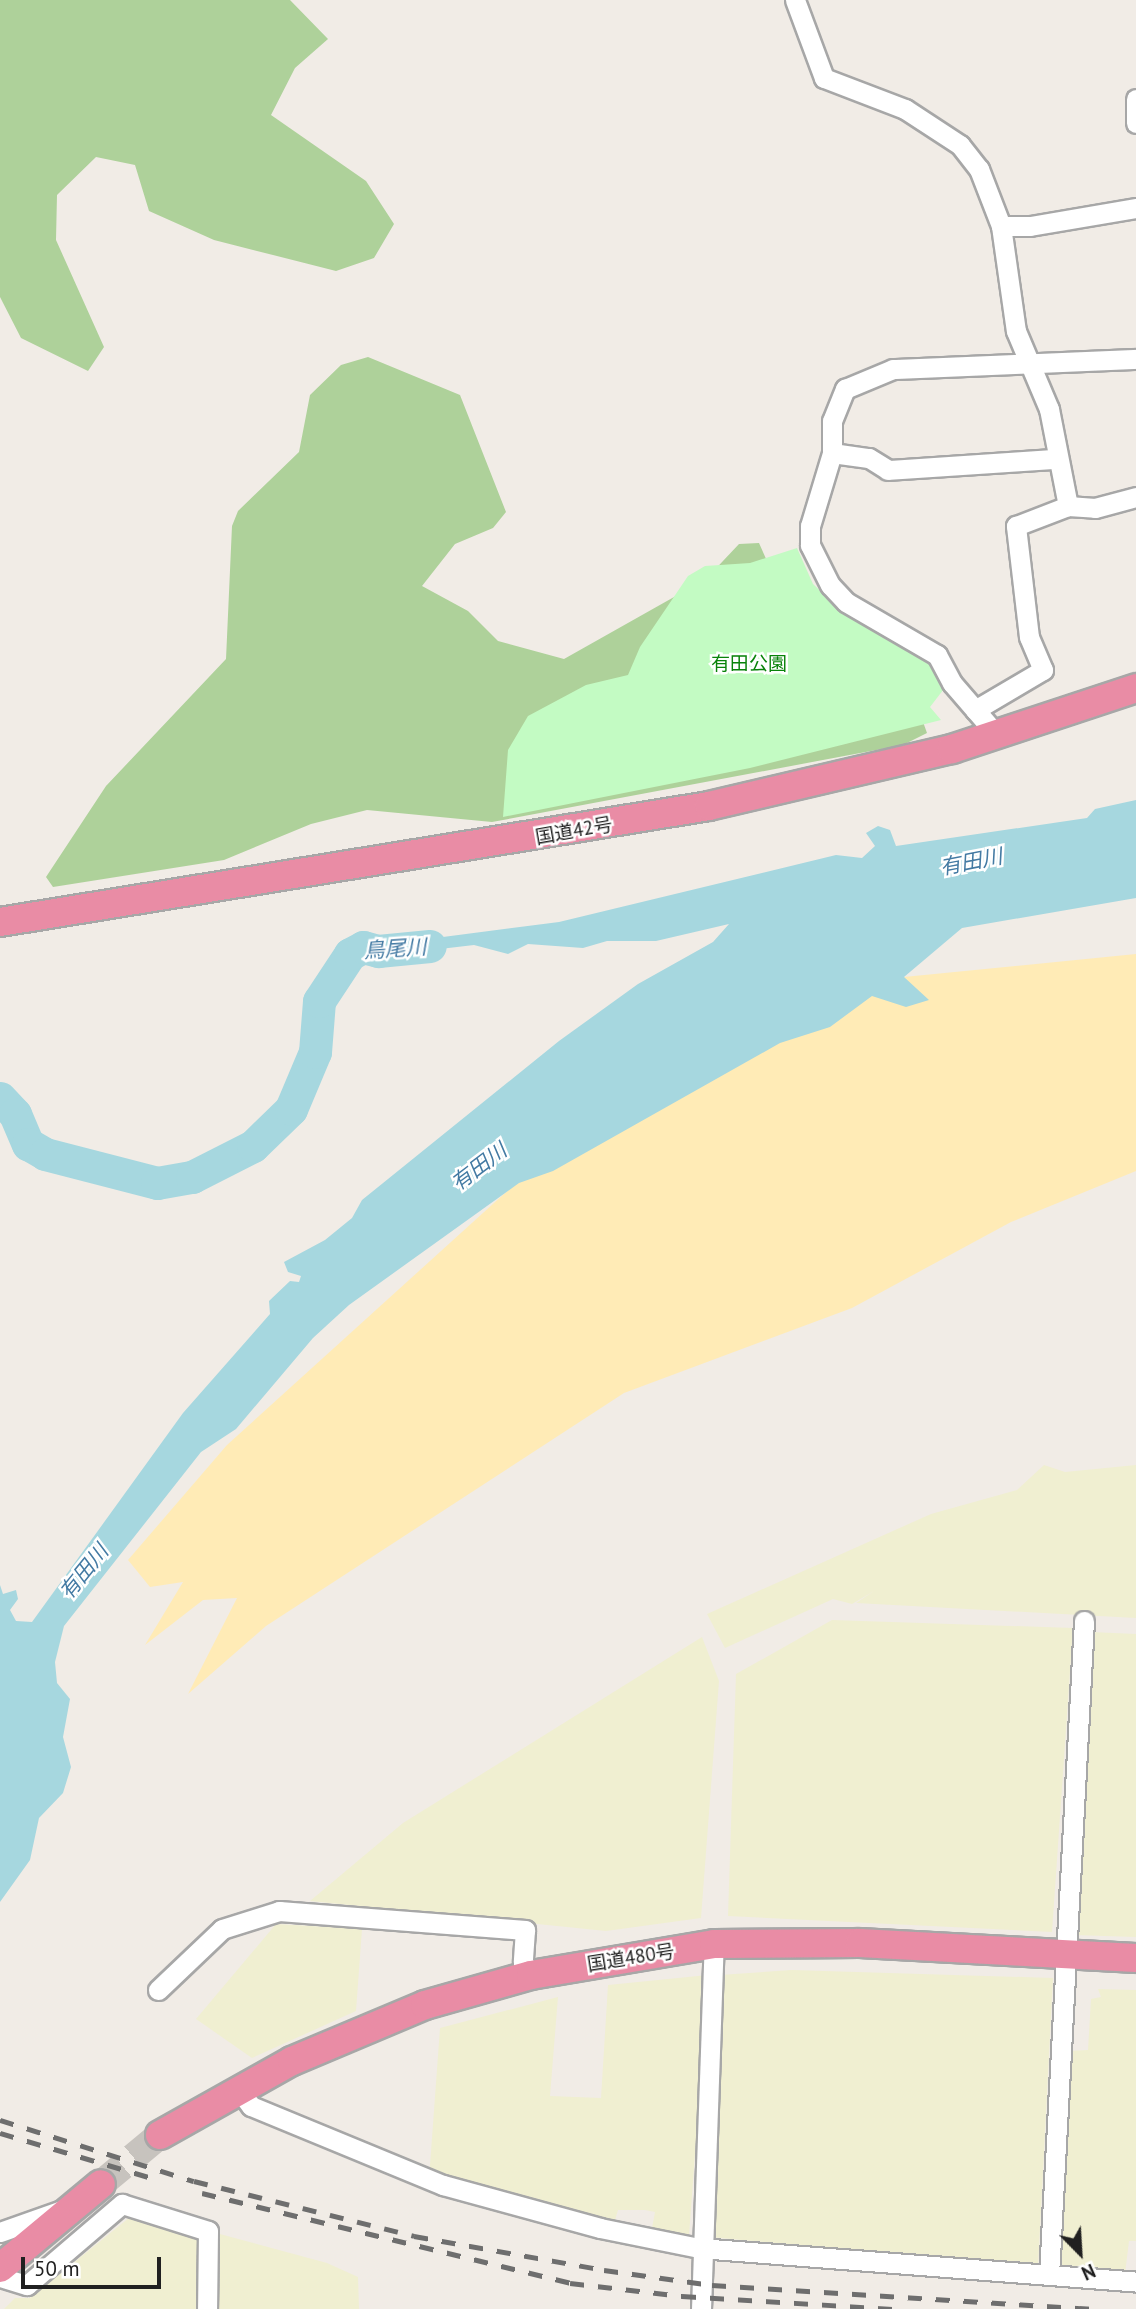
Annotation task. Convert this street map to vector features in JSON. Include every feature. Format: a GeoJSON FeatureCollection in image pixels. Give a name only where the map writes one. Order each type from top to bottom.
{"type":"FeatureCollection","features":[{"type":"Feature","properties":{"kind":"highway","name":"国道42号"},"geometry":{"type":"LineString","coordinates":[[0,922],[623,822],[779,791],[996,734],[1136,688]]}},
{"type":"Feature","properties":{"kind":"highway","name":"国道480号"},"geometry":{"type":"LineString","coordinates":[[160,2135],[292,2061],[425,2005],[531,1975],[714,1944],[860,1943],[1136,1958]]}},
{"type":"Feature","properties":{"kind":"highway"},"geometry":{"type":"LineString","coordinates":[[0,2268],[67,2209],[101,2184]]}},
{"type":"Feature","properties":{"kind":"street"},"geometry":{"type":"LineString","coordinates":[[795,0],[824,78],[905,109],[960,145],[979,169],[1001,226],[1016,331],[1049,410],[1055,459],[1068,506]]}},
{"type":"Feature","properties":{"kind":"street"},"geometry":{"type":"LineString","coordinates":[[1136,99],[1136,123]]}},
{"type":"Feature","properties":{"kind":"street"},"geometry":{"type":"LineString","coordinates":[[1001,226],[1030,226],[1136,208]]}},
{"type":"Feature","properties":{"kind":"street"},"geometry":{"type":"LineString","coordinates":[[996,734],[975,710],[937,655],[846,602],[818,565],[810,526],[832,453],[832,421],[845,389],[893,369],[1028,361],[1136,359]]}},
{"type":"Feature","properties":{"kind":"street"},"geometry":{"type":"LineString","coordinates":[[832,453],[869,458],[899,470],[1055,459]]}},
{"type":"Feature","properties":{"kind":"street"},"geometry":{"type":"LineString","coordinates":[[975,710],[1043,670],[1029,637],[1016,526],[1068,506],[1095,508],[1136,497]]}},
{"type":"Feature","properties":{"kind":"street"},"geometry":{"type":"LineString","coordinates":[[1049,2276],[1084,1621]]}},
{"type":"Feature","properties":{"kind":"street"},"geometry":{"type":"LineString","coordinates":[[158,1990],[222,1929],[279,1911],[525,1930],[523,1962],[531,1975]]}},
{"type":"Feature","properties":{"kind":"street"},"geometry":{"type":"LineString","coordinates":[[701,2309],[699,2248],[714,1944]]}},
{"type":"Feature","properties":{"kind":"street"},"geometry":{"type":"LineString","coordinates":[[239,2090],[251,2106],[443,2185],[699,2248],[1136,2282]]}},
{"type":"Feature","properties":{"kind":"street"},"geometry":{"type":"LineString","coordinates":[[0,2277],[27,2285],[122,2204],[208,2231],[207,2309]]}},
{"type":"Feature","properties":{"kind":"street"},"geometry":{"type":"LineString","coordinates":[[0,2232],[67,2209]]}},
{"type":"Feature","properties":{"kind":"green space"},"geometry":{"type":"Polygon","coordinates":[[[0,0],[290,0],[328,39],[295,68],[271,115],[366,181],[394,224],[374,258],[336,271],[214,240],[149,211],[135,165],[96,157],[57,195],[56,240],[104,347],[88,371],[21,338],[0,297],[0,0]]]}},
{"type":"Feature","properties":{"kind":"green space"},"geometry":{"type":"Polygon","coordinates":[[[368,357],[460,395],[506,512],[493,528],[455,544],[422,586],[468,611],[498,641],[564,659],[706,579],[739,544],[759,543],[782,595],[917,705],[927,733],[903,745],[492,822],[367,810],[311,824],[224,860],[53,887],[46,877],[106,786],[226,659],[232,526],[238,511],[299,452],[310,395],[341,365],[368,357]]]}},
{"type":"Feature","properties":{"kind":"green space","name":"有田公園"},"geometry":{"type":"Polygon","coordinates":[[[797,548],[813,584],[830,600],[926,655],[947,685],[930,707],[941,720],[750,768],[503,817],[508,750],[528,716],[586,685],[628,675],[640,647],[688,576],[705,566],[750,563],[797,548]]]}},
{"type":"Feature","properties":{"kind":"green space"},"geometry":{"type":"Polygon","coordinates":[[[1044,1465],[1065,1472],[1136,1465],[1136,1618],[856,1603],[874,1591],[852,1604],[833,1599],[725,1648],[707,1614],[931,1514],[1017,1490],[1044,1465]]]}},
{"type":"Feature","properties":{"kind":"green space"},"geometry":{"type":"Polygon","coordinates":[[[832,1620],[1073,1628],[1052,1932],[728,1916],[736,1674],[832,1620]]]}},
{"type":"Feature","properties":{"kind":"green space"},"geometry":{"type":"Polygon","coordinates":[[[1091,1632],[1136,1634],[1136,1937],[1073,1935],[1091,1632]]]}},
{"type":"Feature","properties":{"kind":"green space"},"geometry":{"type":"Polygon","coordinates":[[[702,1637],[719,1681],[701,1918],[606,1931],[310,1901],[403,1823],[702,1637]]]}},
{"type":"Feature","properties":{"kind":"green space"},"geometry":{"type":"Polygon","coordinates":[[[276,1924],[362,1929],[356,2011],[252,2058],[196,2019],[276,1924]]]}},
{"type":"Feature","properties":{"kind":"green space"},"geometry":{"type":"Polygon","coordinates":[[[792,1970],[1053,1978],[1038,2267],[709,2237],[720,1975],[792,1970]]]}},
{"type":"Feature","properties":{"kind":"green space"},"geometry":{"type":"Polygon","coordinates":[[[708,1975],[689,2236],[652,2228],[655,2212],[618,2210],[613,2227],[429,2179],[440,2028],[558,1997],[550,2096],[601,2098],[608,1985],[708,1975]]]}},
{"type":"Feature","properties":{"kind":"green space"},"geometry":{"type":"Polygon","coordinates":[[[1098,1989],[1136,1990],[1136,2241],[1129,2241],[1125,2274],[1057,2273],[1069,2051],[1088,2050],[1091,1999],[1101,1997],[1098,1989]]]}},
{"type":"Feature","properties":{"kind":"green space"},"geometry":{"type":"Polygon","coordinates":[[[135,2213],[204,2237],[203,2309],[4,2309],[15,2298],[30,2298],[135,2213]]]}},
{"type":"Feature","properties":{"kind":"green space"},"geometry":{"type":"Polygon","coordinates":[[[216,2233],[327,2263],[358,2277],[359,2309],[214,2309],[216,2233]]]}},
{"type":"Feature","properties":{"kind":"sand"},"geometry":{"type":"Polygon","coordinates":[[[1136,954],[1136,1171],[1011,1222],[852,1308],[624,1393],[266,1626],[188,1694],[237,1598],[203,1600],[145,1645],[183,1582],[150,1587],[128,1560],[227,1445],[612,1096],[904,977],[1136,954]]]}},
{"type":"Feature","properties":{"kind":"water","name":"有田川"},"geometry":{"type":"Polygon","coordinates":[[[1136,800],[1136,898],[962,928],[904,977],[929,1000],[906,1007],[872,996],[830,1027],[780,1043],[553,1171],[519,1183],[349,1305],[313,1338],[236,1429],[201,1452],[64,1626],[55,1662],[57,1683],[70,1699],[63,1737],[71,1767],[63,1793],[39,1818],[30,1860],[0,1902],[0,1585],[3,1594],[16,1590],[18,1599],[10,1610],[16,1621],[32,1622],[183,1413],[270,1314],[269,1301],[290,1281],[299,1282],[301,1276],[288,1272],[284,1262],[325,1240],[352,1218],[362,1200],[559,1041],[638,984],[713,942],[729,924],[656,941],[607,941],[583,948],[528,944],[508,954],[474,945],[440,949],[415,960],[382,954],[397,943],[559,922],[836,855],[862,858],[875,846],[866,833],[878,826],[890,830],[896,846],[1087,818],[1095,809],[1136,800]]]}},
{"type":"Feature","properties":{"kind":"waterway","name":"鳥尾川"},"geometry":{"type":"LineString","coordinates":[[0,1098],[15,1114],[28,1144],[45,1154],[157,1183],[192,1177],[253,1146],[291,1109],[315,1052],[319,1001],[350,954],[363,947],[378,951],[430,946]]}},
{"type":"Feature","properties":{"kind":"tunnel"},"geometry":{"type":"LineString","coordinates":[[101,2184],[160,2135]]}},
{"type":"Feature","properties":{"kind":"railway"},"geometry":{"type":"LineString","coordinates":[[0,2120],[194,2181],[414,2236],[604,2270],[712,2285],[1095,2309]]}},
{"type":"Feature","properties":{"kind":"railway"},"geometry":{"type":"LineString","coordinates":[[0,2133],[155,2179]]}},
{"type":"Feature","properties":{"kind":"railway"},"geometry":{"type":"LineString","coordinates":[[202,2193],[570,2283],[682,2296],[897,2309]]}}]}
